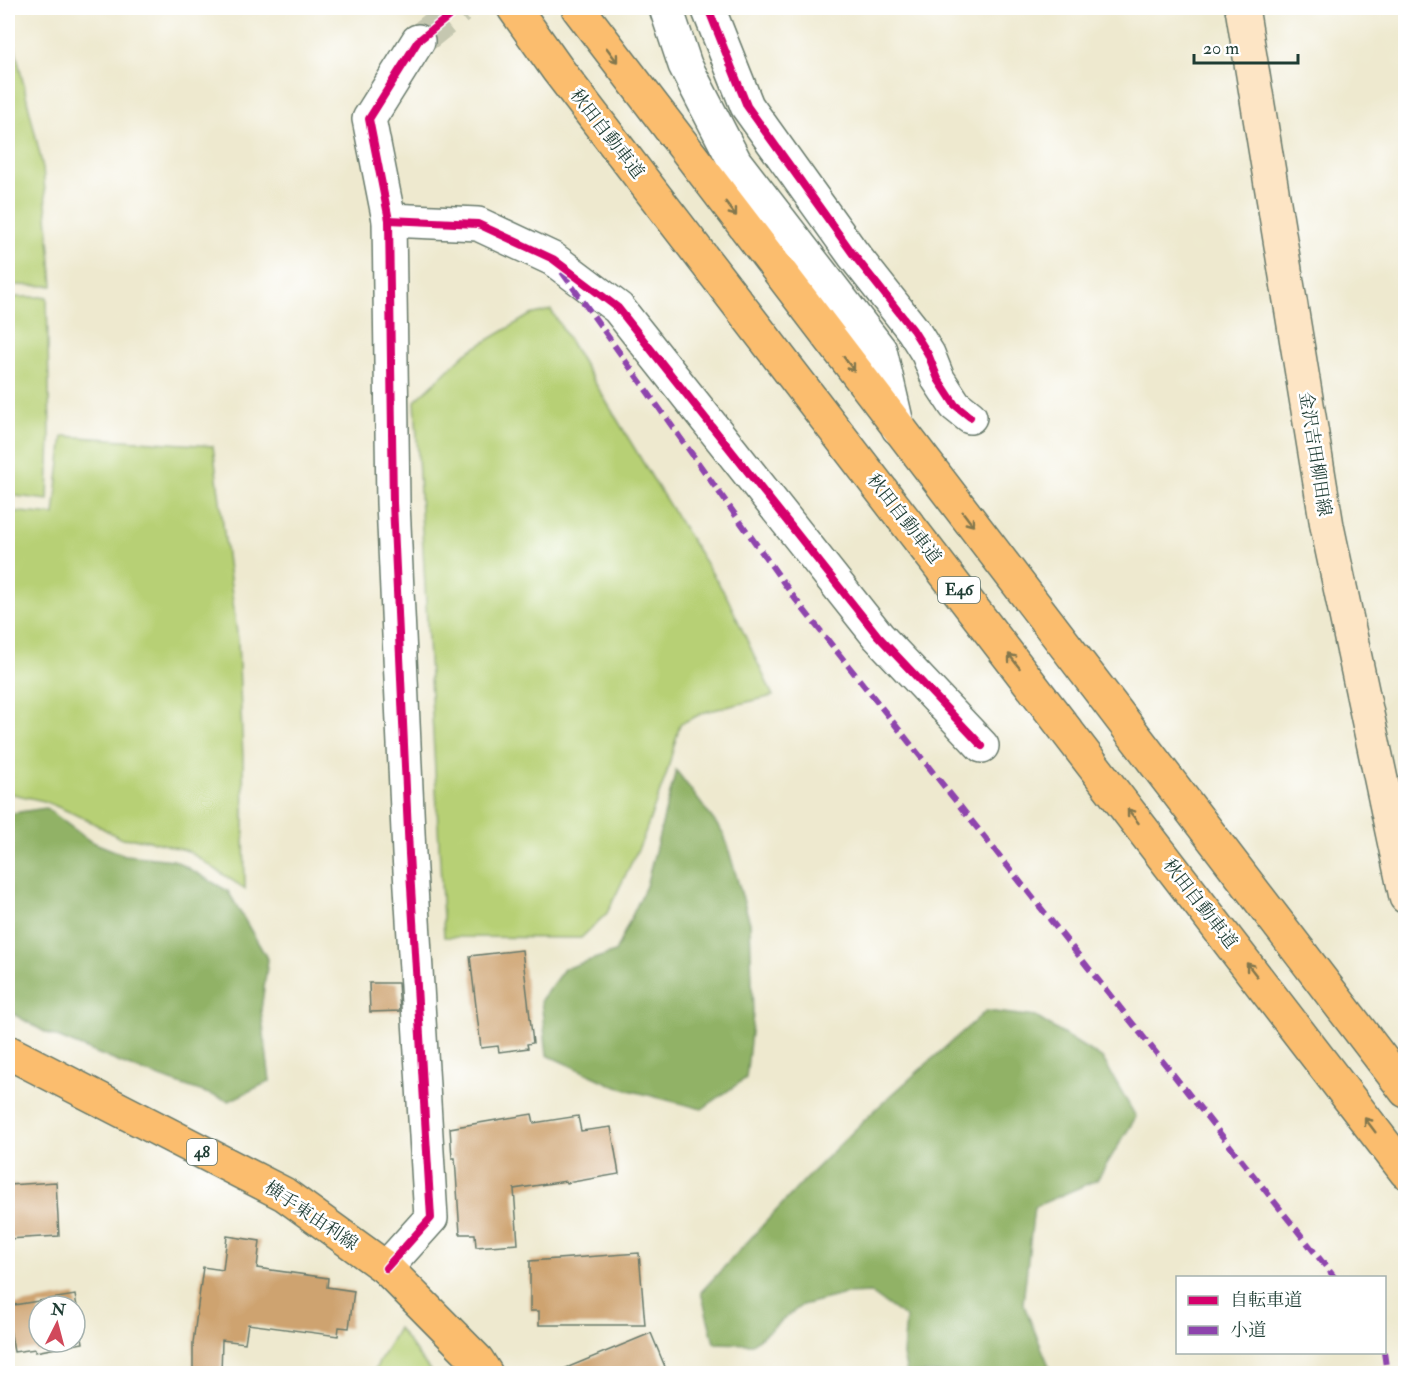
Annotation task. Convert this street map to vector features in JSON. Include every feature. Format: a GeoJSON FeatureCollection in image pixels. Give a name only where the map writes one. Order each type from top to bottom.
{"type":"FeatureCollection","features":[{"type":"Feature","properties":{"kind":"main road","name":"秋田自動車道"},"geometry":{"type":"LineString","coordinates":[[514,8],[565,79],[1406,1172]]}},
{"type":"Feature","properties":{"kind":"main road","name":"E46"},"geometry":{"type":"LineString","coordinates":[[578,8],[1406,1091]]}},
{"type":"Feature","properties":{"kind":"main road","name":"金沢吉田柳田線"},"geometry":{"type":"LineString","coordinates":[[1242,8],[1327,526],[1406,897]]}},
{"type":"Feature","properties":{"kind":"main road","name":"横手東由利線"},"geometry":{"type":"LineString","coordinates":[[8,1052],[284,1194],[386,1268],[477,1360],[486,1374]]}},
{"type":"Feature","properties":{"kind":"street"},"geometry":{"type":"LineString","coordinates":[[666,8],[686,65],[735,162],[880,350],[898,428]]}},
{"type":"Feature","properties":{"kind":"street"},"geometry":{"type":"LineString","coordinates":[[708,8],[747,106],[853,254],[913,330],[928,354],[938,379],[955,405],[970,417]]}},
{"type":"Feature","properties":{"kind":"street"},"geometry":{"type":"LineString","coordinates":[[386,1268],[431,1218],[409,854],[393,503],[389,220],[369,119],[418,41]]}},
{"type":"Feature","properties":{"kind":"street"},"geometry":{"type":"LineString","coordinates":[[389,220],[478,224],[553,259],[618,308],[878,636],[982,746]]}},
{"type":"Feature","properties":{"kind":"green space"},"geometry":{"type":"Polygon","coordinates":[[[8,26],[10,26],[43,168],[53,286],[8,285],[8,26]]]}},
{"type":"Feature","properties":{"kind":"green space"},"geometry":{"type":"Polygon","coordinates":[[[8,297],[47,297],[50,432],[48,500],[8,495],[8,297]]]}},
{"type":"Feature","properties":{"kind":"green space"},"geometry":{"type":"Polygon","coordinates":[[[551,310],[727,597],[773,696],[705,712],[680,724],[666,775],[642,841],[607,913],[581,938],[444,937],[415,401],[466,353],[530,315],[551,310]]]}},
{"type":"Feature","properties":{"kind":"green space"},"geometry":{"type":"Polygon","coordinates":[[[63,436],[213,446],[238,641],[245,889],[188,851],[147,840],[120,838],[86,819],[44,801],[8,793],[10,582],[8,577],[8,511],[54,515],[63,436]]]}},
{"type":"Feature","properties":{"kind":"green space"},"geometry":{"type":"Polygon","coordinates":[[[676,770],[724,834],[750,923],[753,1014],[746,1078],[702,1109],[617,1087],[547,1055],[541,1000],[564,969],[615,952],[646,886],[676,770]]]}},
{"type":"Feature","properties":{"kind":"green space"},"geometry":{"type":"Polygon","coordinates":[[[46,808],[90,841],[125,855],[174,860],[228,891],[268,960],[261,1010],[270,1081],[229,1101],[128,1066],[45,1032],[8,1011],[8,819],[13,813],[46,808]]]}},
{"type":"Feature","properties":{"kind":"green space"},"geometry":{"type":"Polygon","coordinates":[[[986,1011],[1036,1017],[1103,1059],[1136,1117],[1097,1180],[1034,1207],[1023,1303],[1052,1373],[907,1373],[903,1355],[906,1318],[871,1293],[846,1294],[802,1305],[752,1344],[714,1343],[701,1292],[812,1172],[877,1108],[986,1011]]]}},
{"type":"Feature","properties":{"kind":"green space"},"geometry":{"type":"Polygon","coordinates":[[[398,1328],[432,1373],[373,1373],[398,1328]]]}},
{"type":"Feature","properties":{"kind":"building"},"geometry":{"type":"Polygon","coordinates":[[[522,950],[533,1043],[527,1044],[528,1048],[499,1052],[498,1046],[481,1048],[470,956],[522,950]]]}},
{"type":"Feature","properties":{"kind":"building"},"geometry":{"type":"Polygon","coordinates":[[[369,983],[398,983],[400,1011],[370,1012],[369,983]]]}},
{"type":"Feature","properties":{"kind":"building"},"geometry":{"type":"Polygon","coordinates":[[[532,1114],[534,1123],[578,1116],[581,1131],[611,1127],[619,1174],[514,1189],[518,1244],[476,1247],[475,1234],[460,1234],[455,1158],[452,1158],[450,1128],[532,1114]]]}},
{"type":"Feature","properties":{"kind":"building"},"geometry":{"type":"Polygon","coordinates":[[[56,1182],[59,1236],[8,1239],[8,1185],[56,1182]]]}},
{"type":"Feature","properties":{"kind":"building"},"geometry":{"type":"Polygon","coordinates":[[[227,1236],[260,1241],[257,1268],[328,1278],[327,1287],[354,1291],[349,1328],[339,1327],[338,1336],[248,1324],[245,1343],[222,1340],[221,1374],[193,1374],[193,1343],[203,1267],[223,1270],[227,1236]]]}},
{"type":"Feature","properties":{"kind":"building"},"geometry":{"type":"Polygon","coordinates":[[[639,1253],[645,1325],[539,1325],[539,1311],[530,1311],[530,1261],[639,1253]]]}},
{"type":"Feature","properties":{"kind":"building"},"geometry":{"type":"Polygon","coordinates":[[[27,1303],[27,1350],[14,1352],[8,1306],[27,1303]]]}},
{"type":"Feature","properties":{"kind":"building"},"geometry":{"type":"Polygon","coordinates":[[[651,1333],[668,1374],[554,1373],[651,1333]]]}},
{"type":"Feature","properties":{"kind":"tunnel"},"geometry":{"type":"LineString","coordinates":[[418,41],[459,8]]}},
{"type":"Feature","properties":{"kind":"marked path"},"geometry":{"type":"LineString","coordinates":[[562,272],[796,600],[1333,1276]]}},
{"type":"Feature","properties":{"kind":"marked path"},"geometry":{"type":"LineString","coordinates":[[1384,1354],[1387,1374]]}},
{"type":"Feature","properties":{"kind":"cycle path"},"geometry":{"type":"LineString","coordinates":[[386,1268],[431,1218],[409,854],[393,503],[389,220],[369,119],[418,41],[459,8]]}},
{"type":"Feature","properties":{"kind":"cycle path"},"geometry":{"type":"LineString","coordinates":[[708,8],[747,106],[853,254],[913,330],[928,354],[938,379],[955,405],[970,417]]}},
{"type":"Feature","properties":{"kind":"cycle path"},"geometry":{"type":"LineString","coordinates":[[389,220],[478,224],[553,259],[618,308],[878,636],[982,746]]}}]}
